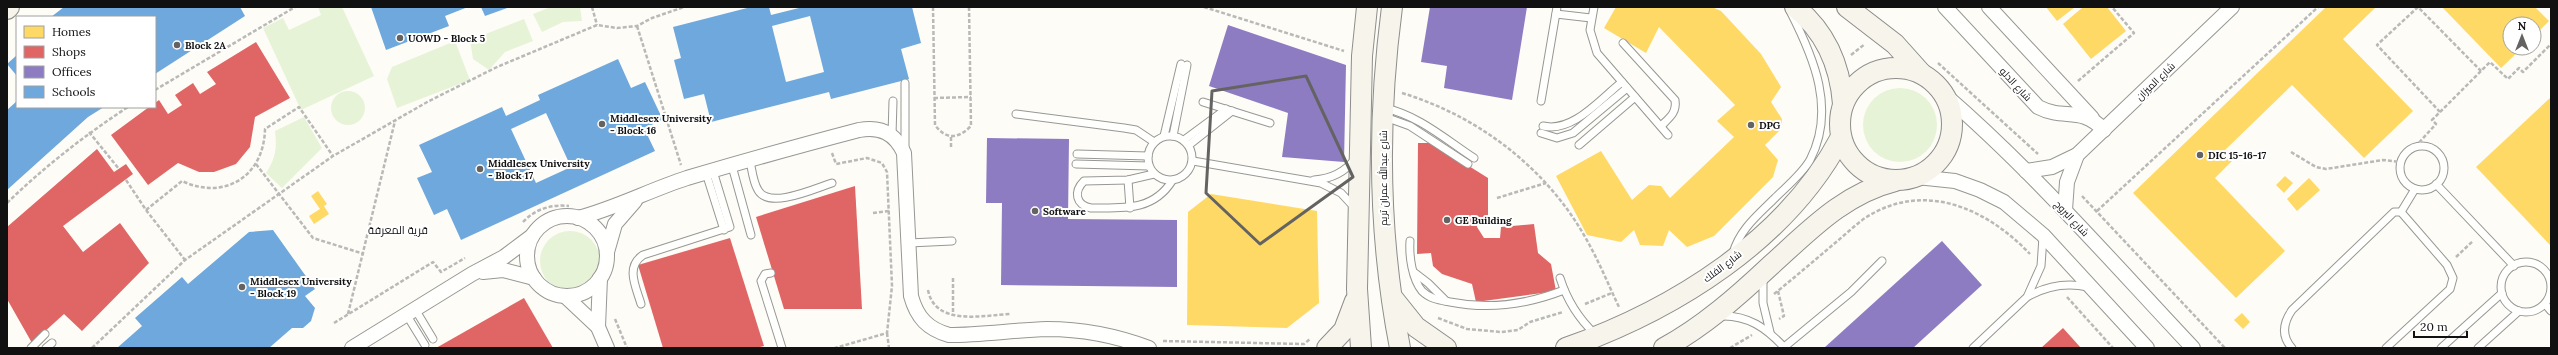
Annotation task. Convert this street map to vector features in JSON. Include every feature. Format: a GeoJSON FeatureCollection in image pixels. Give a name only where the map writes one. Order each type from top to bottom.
{"type":"FeatureCollection","features":[{"type":"Feature","properties":{"kind":"street"},"geometry":{"type":"LineString","coordinates":[[1361,348],[1357,289],[1362,56],[1367,7]]}},
{"type":"Feature","properties":{"kind":"street","name":"شارع عبدالله عمران تريم"},"geometry":{"type":"LineString","coordinates":[[1392,7],[1388,112],[1382,205],[1389,292],[1400,348]]}},
{"type":"Feature","properties":{"kind":"street"},"geometry":{"type":"LineString","coordinates":[[1795,7],[1806,16],[1825,39],[1837,66],[1843,104]]}},
{"type":"Feature","properties":{"kind":"street"},"geometry":{"type":"LineString","coordinates":[[1664,348],[1712,316],[1764,272],[1834,208],[1867,190],[1908,179],[1934,166],[1946,151],[1950,139],[1952,113],[1945,95],[1930,79],[1921,73],[1895,44],[1847,7]]}},
{"type":"Feature","properties":{"kind":"street","name":"شارع الدلو"},"geometry":{"type":"LineString","coordinates":[[1945,7],[2038,107],[2059,114],[2083,114],[2094,119]]}},
{"type":"Feature","properties":{"kind":"street"},"geometry":{"type":"LineString","coordinates":[[1989,7],[2104,130]]}},
{"type":"Feature","properties":{"kind":"street","name":"شارع الميزان"},"geometry":{"type":"LineString","coordinates":[[2026,171],[2052,166],[2078,154],[2232,7]]}},
{"type":"Feature","properties":{"kind":"street"},"geometry":{"type":"LineString","coordinates":[[1921,73],[1903,68],[1884,69],[1867,76],[1853,88],[1843,104],[1840,115],[1841,137],[1849,154],[1862,169],[1879,178],[1955,181],[1980,190],[2004,202],[2043,235],[2147,348]]}},
{"type":"Feature","properties":{"kind":"street","name":"شارع البروج"},"geometry":{"type":"LineString","coordinates":[[1945,95],[2065,210],[2193,348]]}},
{"type":"Feature","properties":{"kind":"street"},"geometry":{"type":"LineString","coordinates":[[578,218],[613,208],[686,179],[709,172],[844,134],[871,128],[882,129],[892,135],[900,143],[904,153],[909,243],[910,296],[919,316],[935,331],[949,335],[1048,329],[1082,332],[1154,345]]}},
{"type":"Feature","properties":{"kind":"street","name":"شارع الفلك"},"geometry":{"type":"LineString","coordinates":[[1566,348],[1598,337],[1669,302],[1730,260],[1795,204],[1825,166],[1841,137]]}},
{"type":"Feature","properties":{"kind":"street","name":"شارع الميزان"},"geometry":{"type":"LineString","coordinates":[[2065,210],[2067,182],[2078,154]]}},
{"type":"Feature","properties":{"kind":"street"},"geometry":{"type":"LineString","coordinates":[[565,296],[579,294],[591,288],[600,278],[606,266],[607,253],[615,224],[623,212],[634,202],[649,193]]}},
{"type":"Feature","properties":{"kind":"street"},"geometry":{"type":"LineString","coordinates":[[352,348],[472,274],[504,258],[532,236],[541,226],[552,219],[565,216],[578,218],[589,223],[598,231],[604,241],[607,253]]}},
{"type":"Feature","properties":{"kind":"street"},"geometry":{"type":"LineString","coordinates":[[532,236],[527,250],[528,265],[534,278],[548,290],[565,296],[598,327],[607,348]]}},
{"type":"Feature","properties":{"kind":"street"},"geometry":{"type":"LineString","coordinates":[[472,274],[503,270],[534,278]]}},
{"type":"Feature","properties":{"kind":"street"},"geometry":{"type":"LineString","coordinates":[[598,327],[600,278]]}},
{"type":"Feature","properties":{"kind":"street"},"geometry":{"type":"LineString","coordinates":[[1322,341],[1344,330],[1353,310],[1357,289]]}},
{"type":"Feature","properties":{"kind":"street"},"geometry":{"type":"LineString","coordinates":[[1389,292],[1401,311],[1416,327],[1446,348]]}},
{"type":"Feature","properties":{"kind":"lane"},"geometry":{"type":"LineString","coordinates":[[1594,7],[1590,30],[1597,53],[1668,135]]}},
{"type":"Feature","properties":{"kind":"lane"},"geometry":{"type":"LineString","coordinates":[[1591,18],[1597,7]]}},
{"type":"Feature","properties":{"kind":"lane"},"geometry":{"type":"LineString","coordinates":[[1730,260],[1736,243],[1745,228],[1809,161],[1817,139],[1821,117],[1822,95],[1818,72],[1788,7]]}},
{"type":"Feature","properties":{"kind":"lane"},"geometry":{"type":"LineString","coordinates":[[1541,101],[1556,10],[1591,18]]}},
{"type":"Feature","properties":{"kind":"lane"},"geometry":{"type":"LineString","coordinates":[[1623,42],[1675,100],[1676,108],[1673,115],[1661,126]]}},
{"type":"Feature","properties":{"kind":"lane"},"geometry":{"type":"LineString","coordinates":[[1164,136],[1184,64],[1173,136]]}},
{"type":"Feature","properties":{"kind":"lane"},"geometry":{"type":"LineString","coordinates":[[1543,126],[1557,128],[1570,123],[1622,82]]}},
{"type":"Feature","properties":{"kind":"lane"},"geometry":{"type":"LineString","coordinates":[[904,153],[906,141],[905,83]]}},
{"type":"Feature","properties":{"kind":"lane"},"geometry":{"type":"LineString","coordinates":[[1541,134],[1557,138],[1573,133],[1627,88]]}},
{"type":"Feature","properties":{"kind":"lane"},"geometry":{"type":"LineString","coordinates":[[1579,145],[1635,97]]}},
{"type":"Feature","properties":{"kind":"lane"},"geometry":{"type":"LineString","coordinates":[[892,135],[894,101]]}},
{"type":"Feature","properties":{"kind":"lane"},"geometry":{"type":"LineString","coordinates":[[1204,102],[1270,123]]}},
{"type":"Feature","properties":{"kind":"lane"},"geometry":{"type":"LineString","coordinates":[[1187,143],[1229,110]]}},
{"type":"Feature","properties":{"kind":"lane"},"geometry":{"type":"LineString","coordinates":[[1388,112],[1415,119],[1474,158]]}},
{"type":"Feature","properties":{"kind":"lane"},"geometry":{"type":"LineString","coordinates":[[1388,112],[1468,164]]}},
{"type":"Feature","properties":{"kind":"lane"},"geometry":{"type":"LineString","coordinates":[[1016,114],[1136,130],[1154,142]]}},
{"type":"Feature","properties":{"kind":"lane"},"geometry":{"type":"LineString","coordinates":[[1154,174],[1128,180],[1084,182],[1079,187],[1077,194],[1079,201],[1084,207],[1130,208],[1150,202],[1159,197],[1172,181],[1182,177],[1189,170],[1193,161],[1187,143],[1173,136],[1164,136],[1154,142],[1148,156],[1149,166],[1154,174],[1163,179],[1172,181]]}},
{"type":"Feature","properties":{"kind":"lane"},"geometry":{"type":"LineString","coordinates":[[2415,147],[2427,147],[2441,158],[2443,175],[2436,184],[2426,189],[2415,189],[2402,178],[2400,162],[2406,153],[2415,147]]}},
{"type":"Feature","properties":{"kind":"lane"},"geometry":{"type":"LineString","coordinates":[[1310,180],[1333,176],[1344,170],[1360,152]]}},
{"type":"Feature","properties":{"kind":"lane"},"geometry":{"type":"LineString","coordinates":[[1077,154],[1148,156]]}},
{"type":"Feature","properties":{"kind":"lane"},"geometry":{"type":"LineString","coordinates":[[750,161],[758,191],[768,199],[780,199],[832,183]]}},
{"type":"Feature","properties":{"kind":"lane"},"geometry":{"type":"LineString","coordinates":[[1193,161],[1310,180],[1331,187],[1341,193],[1359,214]]}},
{"type":"Feature","properties":{"kind":"lane"},"geometry":{"type":"LineString","coordinates":[[1076,164],[1149,166]]}},
{"type":"Feature","properties":{"kind":"lane"},"geometry":{"type":"LineString","coordinates":[[732,166],[751,235]]}},
{"type":"Feature","properties":{"kind":"lane"},"geometry":{"type":"LineString","coordinates":[[641,304],[633,276],[632,267],[636,260],[643,255],[724,230],[709,172]]}},
{"type":"Feature","properties":{"kind":"lane"},"geometry":{"type":"LineString","coordinates":[[1128,180],[1130,208]]}},
{"type":"Feature","properties":{"kind":"lane"},"geometry":{"type":"LineString","coordinates":[[2436,184],[2514,266]]}},
{"type":"Feature","properties":{"kind":"lane"},"geometry":{"type":"LineString","coordinates":[[2400,212],[2415,189]]}},
{"type":"Feature","properties":{"kind":"lane"},"geometry":{"type":"LineString","coordinates":[[2292,348],[2286,341],[2284,333],[2286,321],[2292,310],[2389,215],[2394,212],[2400,212],[2447,264],[2453,278],[2450,289],[2386,348]]}},
{"type":"Feature","properties":{"kind":"lane"},"geometry":{"type":"LineString","coordinates":[[2027,297],[2041,266],[2043,235]]}},
{"type":"Feature","properties":{"kind":"lane"},"geometry":{"type":"LineString","coordinates":[[909,243],[952,241]]}},
{"type":"Feature","properties":{"kind":"lane"},"geometry":{"type":"LineString","coordinates":[[1410,241],[1410,258],[1415,273],[1428,283],[1446,301],[1469,306],[1494,307],[1541,299],[1564,290]]}},
{"type":"Feature","properties":{"kind":"lane"},"geometry":{"type":"LineString","coordinates":[[1712,316],[1743,318],[1770,332],[1783,348],[1851,292],[1882,261]]}},
{"type":"Feature","properties":{"kind":"lane"},"geometry":{"type":"LineString","coordinates":[[2521,263],[2534,264],[2546,272],[2549,278],[2550,292],[2545,304],[2533,311],[2519,311],[2508,304],[2502,293],[2502,280],[2514,266],[2521,263]]}},
{"type":"Feature","properties":{"kind":"lane"},"geometry":{"type":"LineString","coordinates":[[1764,272],[1763,303],[1770,332]]}},
{"type":"Feature","properties":{"kind":"lane"},"geometry":{"type":"LineString","coordinates":[[771,273],[765,274],[761,281],[782,348]]}},
{"type":"Feature","properties":{"kind":"lane"},"geometry":{"type":"LineString","coordinates":[[1560,278],[1564,290],[1574,309],[1598,337]]}},
{"type":"Feature","properties":{"kind":"lane"},"geometry":{"type":"LineString","coordinates":[[1973,348],[2027,297],[2056,285],[2090,287]]}},
{"type":"Feature","properties":{"kind":"lane"},"geometry":{"type":"LineString","coordinates":[[2441,348],[2502,293]]}},
{"type":"Feature","properties":{"kind":"lane"},"geometry":{"type":"LineString","coordinates":[[2545,304],[2551,311]]}},
{"type":"Feature","properties":{"kind":"lane"},"geometry":{"type":"LineString","coordinates":[[2478,348],[2519,311]]}},
{"type":"Feature","properties":{"kind":"lane"},"geometry":{"type":"LineString","coordinates":[[411,312],[433,339]]}},
{"type":"Feature","properties":{"kind":"lane"},"geometry":{"type":"LineString","coordinates":[[411,312],[425,345]]}},
{"type":"Feature","properties":{"kind":"lane"},"geometry":{"type":"LineString","coordinates":[[31,348],[45,334]]}},
{"type":"Feature","properties":{"kind":"lane"},"geometry":{"type":"LineString","coordinates":[[46,348],[52,343]]}},
{"type":"Feature","properties":{"kind":"path"},"geometry":{"type":"LineString","coordinates":[[156,89],[295,7]]}},
{"type":"Feature","properties":{"kind":"path"},"geometry":{"type":"LineString","coordinates":[[592,7],[597,25]]}},
{"type":"Feature","properties":{"kind":"path"},"geometry":{"type":"LineString","coordinates":[[92,348],[185,260],[333,156],[396,120],[497,66],[597,25],[617,28],[637,26],[652,18],[684,7]]}},
{"type":"Feature","properties":{"kind":"path"},"geometry":{"type":"LineString","coordinates":[[933,7],[935,125],[941,133],[951,137],[962,135],[971,126],[972,97],[969,7]]}},
{"type":"Feature","properties":{"kind":"path"},"geometry":{"type":"LineString","coordinates":[[1204,7],[1362,56]]}},
{"type":"Feature","properties":{"kind":"path"},"geometry":{"type":"LineString","coordinates":[[2067,90],[2134,33],[2112,7]]}},
{"type":"Feature","properties":{"kind":"path"},"geometry":{"type":"LineString","coordinates":[[2098,211],[2318,7]]}},
{"type":"Feature","properties":{"kind":"path"},"geometry":{"type":"LineString","coordinates":[[2440,112],[2377,45],[2418,7],[2481,71]]}},
{"type":"Feature","properties":{"kind":"path"},"geometry":{"type":"LineString","coordinates":[[637,26],[686,179]]}},
{"type":"Feature","properties":{"kind":"path"},"geometry":{"type":"LineString","coordinates":[[1837,66],[1880,32]]}},
{"type":"Feature","properties":{"kind":"path"},"geometry":{"type":"LineString","coordinates":[[2415,147],[2436,124],[2432,120],[2490,62],[2508,78],[2519,68],[2523,72],[2551,44]]}},
{"type":"Feature","properties":{"kind":"path"},"geometry":{"type":"LineString","coordinates":[[1388,112],[1400,92],[1427,100],[1467,119],[1504,143],[1546,183],[1566,206],[1589,244],[1627,324]]}},
{"type":"Feature","properties":{"kind":"path"},"geometry":{"type":"LineString","coordinates":[[934,98],[972,97]]}},
{"type":"Feature","properties":{"kind":"path"},"geometry":{"type":"LineString","coordinates":[[146,210],[182,182],[193,186],[217,188],[240,180],[256,164],[264,143],[265,128],[299,107],[333,156]]}},
{"type":"Feature","properties":{"kind":"path"},"geometry":{"type":"LineString","coordinates":[[7,203],[34,177],[90,132],[126,108]]}},
{"type":"Feature","properties":{"kind":"path"},"geometry":{"type":"LineString","coordinates":[[348,314],[396,120]]}},
{"type":"Feature","properties":{"kind":"path"},"geometry":{"type":"LineString","coordinates":[[90,132],[118,170]]}},
{"type":"Feature","properties":{"kind":"path"},"geometry":{"type":"LineString","coordinates":[[844,134],[847,146],[831,149],[836,164],[867,158],[882,163],[887,172],[892,286],[887,333],[889,348]]}},
{"type":"Feature","properties":{"kind":"path"},"geometry":{"type":"LineString","coordinates":[[951,137],[951,148]]}},
{"type":"Feature","properties":{"kind":"path"},"geometry":{"type":"LineString","coordinates":[[2291,152],[2326,170],[2383,160],[2400,162]]}},
{"type":"Feature","properties":{"kind":"path"},"geometry":{"type":"LineString","coordinates":[[256,164],[313,238],[364,254]]}},
{"type":"Feature","properties":{"kind":"path"},"geometry":{"type":"LineString","coordinates":[[126,180],[146,210],[185,260]]}},
{"type":"Feature","properties":{"kind":"path"},"geometry":{"type":"LineString","coordinates":[[1497,198],[1546,183]]}},
{"type":"Feature","properties":{"kind":"path"},"geometry":{"type":"LineString","coordinates":[[1763,303],[1865,218],[1893,204],[1910,200],[1934,200],[1965,207],[2011,234],[2041,266]]}},
{"type":"Feature","properties":{"kind":"path"},"geometry":{"type":"LineString","coordinates":[[2447,264],[2482,233]]}},
{"type":"Feature","properties":{"kind":"path"},"geometry":{"type":"LineString","coordinates":[[953,278],[953,316]]}},
{"type":"Feature","properties":{"kind":"path"},"geometry":{"type":"LineString","coordinates":[[910,281],[928,281],[928,292],[934,304],[943,313],[953,316],[1013,314]]}},
{"type":"Feature","properties":{"kind":"path"},"geometry":{"type":"LineString","coordinates":[[2056,285],[2113,348]]}},
{"type":"Feature","properties":{"kind":"path"},"geometry":{"type":"LineString","coordinates":[[1435,316],[1467,329],[1501,332],[1518,330],[1530,322],[1574,309],[1612,293]]}},
{"type":"Feature","properties":{"kind":"path"},"geometry":{"type":"LineString","coordinates":[[835,348],[887,333]]}},
{"type":"Feature","properties":{"kind":"path"},"geometry":{"type":"LineString","coordinates":[[1154,345],[1304,344],[1322,341]]}},
{"type":"Feature","properties":{"kind":"highlighted area"},"geometry":{"type":"Polygon","coordinates":[[[1306,76],[1353,177],[1260,244],[1206,193],[1212,91],[1306,76]]]}},
{"type":"Feature","properties":{"kind":"green space"},"geometry":{"type":"Polygon","coordinates":[[[318,7],[342,7],[374,76],[301,110],[263,28],[283,18],[289,30],[321,15],[318,7]]]}},
{"type":"Feature","properties":{"kind":"green space"},"geometry":{"type":"Polygon","coordinates":[[[551,7],[580,7],[582,21],[563,22],[542,32],[533,14],[551,7]]]}},
{"type":"Feature","properties":{"kind":"green space"},"geometry":{"type":"Polygon","coordinates":[[[524,19],[533,41],[505,52],[489,70],[473,59],[470,40],[524,19]]]}},
{"type":"Feature","properties":{"kind":"green space"},"geometry":{"type":"Polygon","coordinates":[[[455,41],[470,80],[397,108],[387,79],[392,67],[455,41]]]}},
{"type":"Feature","properties":{"kind":"green space"},"geometry":{"type":"Polygon","coordinates":[[[1900,88],[1921,94],[1931,104],[1937,125],[1931,146],[1921,156],[1900,162],[1879,156],[1869,146],[1863,125],[1869,104],[1879,94],[1900,88]]]}},
{"type":"Feature","properties":{"kind":"green space"},"geometry":{"type":"Polygon","coordinates":[[[345,91],[351,91],[355,92],[362,98],[365,108],[364,115],[358,122],[351,125],[345,125],[341,124],[334,118],[331,111],[331,105],[332,101],[338,94],[345,91]]]}},
{"type":"Feature","properties":{"kind":"green space"},"geometry":{"type":"Polygon","coordinates":[[[304,117],[322,148],[282,188],[266,173],[275,153],[275,131],[304,117]]]}},
{"type":"Feature","properties":{"kind":"green space"},"geometry":{"type":"Polygon","coordinates":[[[570,231],[587,236],[595,244],[600,261],[595,278],[587,286],[570,291],[553,286],[545,278],[540,261],[545,244],[553,236],[570,231]]]}},
{"type":"Feature","properties":{"kind":"building: Homes","name":"DPG"},"geometry":{"type":"Polygon","coordinates":[[[1616,7],[1712,7],[1721,11],[1761,54],[1781,87],[1771,102],[1782,119],[1781,129],[1765,145],[1778,160],[1773,177],[1714,236],[1687,247],[1669,230],[1663,246],[1640,245],[1634,230],[1621,242],[1587,235],[1556,176],[1601,151],[1632,200],[1649,185],[1661,186],[1670,198],[1734,137],[1717,121],[1735,105],[1659,27],[1646,53],[1604,28],[1616,7]]]}},
{"type":"Feature","properties":{"kind":"building: Homes"},"geometry":{"type":"Polygon","coordinates":[[[2046,7],[2075,7],[2057,21],[2046,7]]]}},
{"type":"Feature","properties":{"kind":"building: Homes"},"geometry":{"type":"Polygon","coordinates":[[[2083,7],[2107,7],[2126,31],[2091,59],[2063,24],[2083,7]]]}},
{"type":"Feature","properties":{"kind":"building: Homes","name":"DIC 15-16-17"},"geometry":{"type":"Polygon","coordinates":[[[2326,7],[2376,7],[2343,39],[2413,111],[2364,158],[2292,85],[2223,152],[2232,161],[2215,178],[2285,251],[2236,298],[2133,193],[2326,7]]]}},
{"type":"Feature","properties":{"kind":"building: Homes"},"geometry":{"type":"Polygon","coordinates":[[[2442,7],[2535,7],[2549,21],[2542,28],[2542,16],[2502,16],[2502,56],[2514,56],[2501,68],[2442,7]]]}},
{"type":"Feature","properties":{"kind":"building: Homes"},"geometry":{"type":"Polygon","coordinates":[[[2551,97],[2551,246],[2476,167],[2551,97]]]}},
{"type":"Feature","properties":{"kind":"building: Homes"},"geometry":{"type":"Polygon","coordinates":[[[2285,176],[2293,183],[2284,193],[2276,185],[2285,176]]]}},
{"type":"Feature","properties":{"kind":"building: Homes"},"geometry":{"type":"Polygon","coordinates":[[[2309,178],[2320,190],[2297,211],[2287,199],[2309,178]]]}},
{"type":"Feature","properties":{"kind":"building: Homes"},"geometry":{"type":"Polygon","coordinates":[[[318,191],[327,204],[324,206],[329,214],[314,224],[309,216],[320,209],[311,196],[318,191]]]}},
{"type":"Feature","properties":{"kind":"building: Homes"},"geometry":{"type":"Polygon","coordinates":[[[1211,194],[1317,211],[1319,303],[1287,328],[1187,325],[1188,212],[1211,194]]]}},
{"type":"Feature","properties":{"kind":"building: Homes"},"geometry":{"type":"Polygon","coordinates":[[[2242,313],[2250,322],[2243,329],[2234,320],[2242,313]]]}},
{"type":"Feature","properties":{"kind":"building: Shops"},"geometry":{"type":"Polygon","coordinates":[[[256,42],[290,98],[255,117],[250,147],[236,164],[214,172],[199,172],[178,163],[148,185],[111,135],[148,108],[156,108],[156,102],[159,100],[168,114],[182,105],[175,95],[193,83],[200,94],[216,84],[207,72],[256,42]]]}},
{"type":"Feature","properties":{"kind":"building: Shops","name":"GE Building"},"geometry":{"type":"Polygon","coordinates":[[[1418,143],[1432,143],[1488,178],[1488,217],[1477,217],[1477,227],[1484,238],[1500,238],[1501,227],[1534,224],[1538,253],[1551,264],[1556,291],[1476,302],[1472,284],[1442,274],[1433,266],[1431,253],[1417,254],[1418,143]]]}},
{"type":"Feature","properties":{"kind":"building: Shops"},"geometry":{"type":"Polygon","coordinates":[[[97,149],[114,172],[126,164],[133,174],[63,226],[83,252],[120,223],[149,263],[82,331],[64,314],[32,343],[7,299],[7,227],[97,149]]]}},
{"type":"Feature","properties":{"kind":"building: Shops"},"geometry":{"type":"Polygon","coordinates":[[[855,186],[862,309],[784,309],[756,217],[855,186]]]}},
{"type":"Feature","properties":{"kind":"building: Shops"},"geometry":{"type":"Polygon","coordinates":[[[730,238],[764,346],[756,348],[663,348],[638,265],[730,238]]]}},
{"type":"Feature","properties":{"kind":"building: Shops"},"geometry":{"type":"Polygon","coordinates":[[[524,298],[553,348],[436,348],[524,298]]]}},
{"type":"Feature","properties":{"kind":"building: Shops"},"geometry":{"type":"Polygon","coordinates":[[[2063,328],[2081,348],[2041,348],[2063,328]]]}},
{"type":"Feature","properties":{"kind":"building: Offices"},"geometry":{"type":"Polygon","coordinates":[[[1430,7],[1527,7],[1512,100],[1444,88],[1447,66],[1421,62],[1430,7]]]}},
{"type":"Feature","properties":{"kind":"building: Offices"},"geometry":{"type":"Polygon","coordinates":[[[1228,25],[1346,65],[1344,162],[1282,157],[1288,113],[1209,86],[1228,25]]]}},
{"type":"Feature","properties":{"kind":"building: Offices","name":"Software"},"geometry":{"type":"Polygon","coordinates":[[[987,138],[1069,139],[1068,219],[1177,220],[1177,287],[1001,285],[1002,203],[986,203],[987,138]]]}},
{"type":"Feature","properties":{"kind":"building: Offices"},"geometry":{"type":"Polygon","coordinates":[[[1942,241],[1982,285],[1913,348],[1824,348],[1942,241]]]}},
{"type":"Feature","properties":{"kind":"building: Schools","name":"Block 2A"},"geometry":{"type":"Polygon","coordinates":[[[64,7],[240,7],[245,16],[156,73],[156,16],[52,16],[64,7]]]}},
{"type":"Feature","properties":{"kind":"building: Schools","name":"UOWD - Block 5"},"geometry":{"type":"Polygon","coordinates":[[[371,7],[468,7],[445,16],[449,26],[386,50],[371,7]]]}},
{"type":"Feature","properties":{"kind":"building: Schools","name":"UOWD - Block 5"},"geometry":{"type":"Polygon","coordinates":[[[481,7],[510,7],[485,16],[481,7]]]}},
{"type":"Feature","properties":{"kind":"building: Schools"},"geometry":{"type":"Polygon","coordinates":[[[751,7],[769,7],[771,15],[803,7],[912,7],[921,43],[901,49],[909,79],[831,99],[829,92],[711,122],[704,94],[684,99],[674,60],[681,58],[673,27],[751,7]],[[810,16],[772,26],[786,82],[824,72],[810,16]]]}},
{"type":"Feature","properties":{"kind":"building: Schools"},"geometry":{"type":"Polygon","coordinates":[[[16,56],[16,75],[7,64],[16,56]]]}},
{"type":"Feature","properties":{"kind":"building: Schools"},"geometry":{"type":"Polygon","coordinates":[[[618,59],[631,88],[645,82],[663,120],[644,128],[655,151],[461,240],[447,209],[434,215],[417,178],[432,172],[419,145],[502,107],[506,116],[540,100],[538,95],[618,59]],[[546,113],[511,129],[536,183],[571,167],[546,113]]]}},
{"type":"Feature","properties":{"kind":"building: Schools"},"geometry":{"type":"Polygon","coordinates":[[[16,102],[16,108],[102,108],[88,117],[7,190],[7,110],[16,102]]]}},
{"type":"Feature","properties":{"kind":"building: Schools","name":"Middlesex University - Block 19"},"geometry":{"type":"Polygon","coordinates":[[[273,230],[315,289],[305,296],[315,308],[311,321],[303,328],[292,328],[269,348],[117,348],[142,326],[135,318],[182,277],[188,284],[249,232],[273,230]]]}},
{"type":"Feature","properties":{"kind":"place","name":"UOWD - Block 5"},"geometry":{"type":"Point","coordinates":[400,38]}},
{"type":"Feature","properties":{"kind":"place","name":"Block 2A"},"geometry":{"type":"Point","coordinates":[177,45]}},
{"type":"Feature","properties":{"kind":"place","name":"Middlesex University - Block 16"},"geometry":{"type":"Point","coordinates":[602,124]}},
{"type":"Feature","properties":{"kind":"place","name":"DPG"},"geometry":{"type":"Point","coordinates":[1751,125]}},
{"type":"Feature","properties":{"kind":"place","name":"DIC 15-16-17"},"geometry":{"type":"Point","coordinates":[2200,155]}},
{"type":"Feature","properties":{"kind":"place","name":"Middlesex University - Block 17"},"geometry":{"type":"Point","coordinates":[480,169]}},
{"type":"Feature","properties":{"kind":"place","name":"Software"},"geometry":{"type":"Point","coordinates":[1035,211]}},
{"type":"Feature","properties":{"kind":"place","name":"GE Building"},"geometry":{"type":"Point","coordinates":[1447,220]}},
{"type":"Feature","properties":{"kind":"place","name":"Middlesex University - Block 19"},"geometry":{"type":"Point","coordinates":[242,287]}},
{"type":"Feature","properties":{"kind":"district","name":"قرية المعرفة"},"geometry":{"type":"Point","coordinates":[398,230]}}]}
